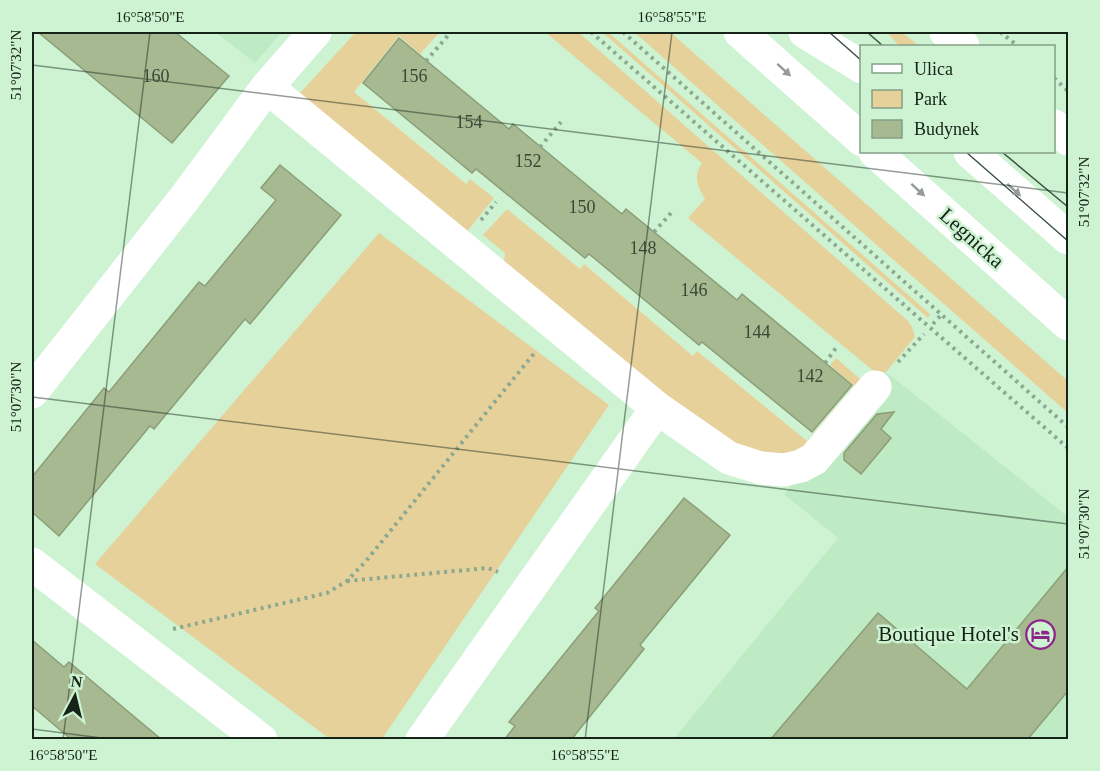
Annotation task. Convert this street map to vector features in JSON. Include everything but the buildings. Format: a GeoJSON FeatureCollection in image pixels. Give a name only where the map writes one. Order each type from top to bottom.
{"type":"FeatureCollection","features":[{"type":"Feature","properties":{"kind":"main road"},"geometry":{"type":"LineString","coordinates":[[32,392],[184,199],[267,87],[315,32]]}},
{"type":"Feature","properties":{"kind":"main road"},"geometry":{"type":"LineString","coordinates":[[740,32],[860,139]]}},
{"type":"Feature","properties":{"kind":"main road"},"geometry":{"type":"LineString","coordinates":[[805,32],[860,66]]}},
{"type":"Feature","properties":{"kind":"main road"},"geometry":{"type":"LineString","coordinates":[[946,32],[962,45]]}},
{"type":"Feature","properties":{"kind":"main road"},"geometry":{"type":"LineString","coordinates":[[267,87],[657,408],[729,458],[761,468],[784,470],[801,466],[813,459],[875,387]]}},
{"type":"Feature","properties":{"kind":"main road"},"geometry":{"type":"LineString","coordinates":[[1055,128],[1068,139]]}},
{"type":"Feature","properties":{"kind":"main road","name":"Legnicka"},"geometry":{"type":"LineString","coordinates":[[876,153],[1068,324]]}},
{"type":"Feature","properties":{"kind":"main road"},"geometry":{"type":"LineString","coordinates":[[971,153],[1068,238]]}},
{"type":"Feature","properties":{"kind":"main road"},"geometry":{"type":"LineString","coordinates":[[422,740],[657,408]]}},
{"type":"Feature","properties":{"kind":"main road"},"geometry":{"type":"LineString","coordinates":[[32,564],[261,740]]}},
{"type":"Feature","properties":{"kind":"path"},"geometry":{"type":"LineString","coordinates":[[426,61],[451,32]]}},
{"type":"Feature","properties":{"kind":"path"},"geometry":{"type":"LineString","coordinates":[[591,32],[1068,448]]}},
{"type":"Feature","properties":{"kind":"path"},"geometry":{"type":"LineString","coordinates":[[623,32],[1068,427]]}},
{"type":"Feature","properties":{"kind":"path"},"geometry":{"type":"LineString","coordinates":[[1000,32],[1016,45]]}},
{"type":"Feature","properties":{"kind":"path"},"geometry":{"type":"LineString","coordinates":[[1055,80],[1068,91]]}},
{"type":"Feature","properties":{"kind":"path"},"geometry":{"type":"LineString","coordinates":[[540,147],[561,122]]}},
{"type":"Feature","properties":{"kind":"path"},"geometry":{"type":"LineString","coordinates":[[654,232],[671,213]]}},
{"type":"Feature","properties":{"kind":"path"},"geometry":{"type":"LineString","coordinates":[[933,324],[941,315]]}},
{"type":"Feature","properties":{"kind":"path"},"geometry":{"type":"LineString","coordinates":[[141,646],[157,632],[327,593],[347,581],[366,561],[557,325]]}},
{"type":"Feature","properties":{"kind":"path"},"geometry":{"type":"LineString","coordinates":[[825,363],[836,348]]}},
{"type":"Feature","properties":{"kind":"path"},"geometry":{"type":"LineString","coordinates":[[347,581],[488,568],[531,585]]}},
{"type":"Feature","properties":{"kind":"shaded area"},"geometry":{"type":"Polygon","coordinates":[[[215,32],[282,32],[255,63],[215,32]]]}},
{"type":"Feature","properties":{"kind":"shaded area"},"geometry":{"type":"Polygon","coordinates":[[[886,372],[1068,517],[1068,739],[673,740],[838,538],[784,494],[886,372]]]}},
{"type":"Feature","properties":{"kind":"green space"},"geometry":{"type":"Polygon","coordinates":[[[356,32],[440,32],[420,54],[399,36],[354,92],[466,184],[470,179],[494,198],[465,234],[301,99],[300,93],[356,32]]]}},
{"type":"Feature","properties":{"kind":"green space"},"geometry":{"type":"Polygon","coordinates":[[[545,32],[578,32],[908,321],[915,337],[886,372],[876,373],[688,218],[705,199],[697,181],[702,163],[545,32]]]}},
{"type":"Feature","properties":{"kind":"green space"},"geometry":{"type":"Polygon","coordinates":[[[602,32],[608,32],[930,314],[928,318],[602,32]]]}},
{"type":"Feature","properties":{"kind":"green space"},"geometry":{"type":"Polygon","coordinates":[[[634,32],[670,32],[1068,381],[1068,413],[634,32]]]}},
{"type":"Feature","properties":{"kind":"green space"},"geometry":{"type":"Polygon","coordinates":[[[887,32],[902,32],[918,45],[898,45],[887,32]]]}},
{"type":"Feature","properties":{"kind":"green space"},"geometry":{"type":"Polygon","coordinates":[[[507,209],[580,269],[584,264],[693,356],[697,351],[807,441],[854,386],[830,365],[836,358],[866,384],[806,454],[733,455],[504,266],[505,253],[483,235],[507,209]]]}},
{"type":"Feature","properties":{"kind":"green space"},"geometry":{"type":"Polygon","coordinates":[[[379,233],[609,405],[382,739],[330,739],[95,564],[379,233]]]}},
{"type":"Feature","properties":{"kind":"tram line"},"geometry":{"type":"LineString","coordinates":[[829,32],[860,59]]}},
{"type":"Feature","properties":{"kind":"tram line"},"geometry":{"type":"LineString","coordinates":[[867,32],[882,45]]}},
{"type":"Feature","properties":{"kind":"tram line"},"geometry":{"type":"LineString","coordinates":[[967,153],[1068,241]]}},
{"type":"Feature","properties":{"kind":"tram line"},"geometry":{"type":"LineString","coordinates":[[1003,153],[1068,207]]}},
{"type":"Feature","properties":{"kind":"place","name":"Boutique Hotel's"},"geometry":{"type":"Point","coordinates":[1040,634]}}]}
